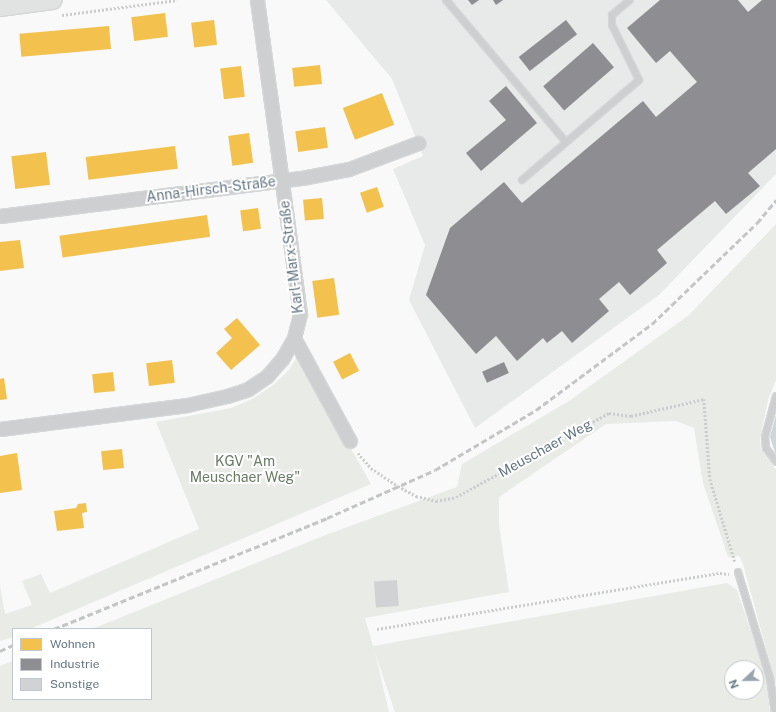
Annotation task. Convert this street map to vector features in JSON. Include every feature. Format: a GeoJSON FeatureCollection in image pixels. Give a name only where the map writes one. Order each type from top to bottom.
{"type":"FeatureCollection","features":[{"type":"Feature","properties":{"kind":"main road"},"geometry":{"type":"LineString","coordinates":[[0,7],[34,1],[55,8]]}},
{"type":"Feature","properties":{"kind":"street","name":"Karl-Marx-Straße"},"geometry":{"type":"LineString","coordinates":[[0,429],[187,405],[227,396],[248,388],[267,376],[282,359],[294,338],[300,314],[257,0]]}},
{"type":"Feature","properties":{"kind":"street","name":"Anna-Hirsch-Straße"},"geometry":{"type":"LineString","coordinates":[[0,216],[282,180],[349,169],[418,143]]}},
{"type":"Feature","properties":{"kind":"street"},"geometry":{"type":"LineString","coordinates":[[294,338],[350,441]]}},
{"type":"Feature","properties":{"kind":"lane"},"geometry":{"type":"LineString","coordinates":[[446,0],[566,142]]}},
{"type":"Feature","properties":{"kind":"lane"},"geometry":{"type":"LineString","coordinates":[[522,180],[639,80],[612,25],[612,15],[630,0]]}},
{"type":"Feature","properties":{"kind":"lane"},"geometry":{"type":"LineString","coordinates":[[776,396],[765,437],[766,448],[776,462]]}},
{"type":"Feature","properties":{"kind":"lane"},"geometry":{"type":"LineString","coordinates":[[738,572],[770,678],[775,712]]}},
{"type":"Feature","properties":{"kind":"path"},"geometry":{"type":"LineString","coordinates":[[55,8],[177,0]]}},
{"type":"Feature","properties":{"kind":"path","name":"Meuschaer Weg"},"geometry":{"type":"LineString","coordinates":[[350,441],[361,458],[371,468],[416,496],[436,501],[456,497],[609,412],[631,416],[704,399],[710,479],[738,572]]}},
{"type":"Feature","properties":{"kind":"path"},"geometry":{"type":"LineString","coordinates":[[377,629],[720,573],[734,577],[743,588]]}},
{"type":"Feature","properties":{"kind":"shaded area"},"geometry":{"type":"Polygon","coordinates":[[[326,0],[776,0],[776,174],[659,295],[475,428],[409,300],[425,245],[393,169],[423,156],[392,79],[326,0]]]}},
{"type":"Feature","properties":{"kind":"shaded area"},"geometry":{"type":"Polygon","coordinates":[[[776,415],[776,455],[770,437],[776,415]]]}},
{"type":"Feature","properties":{"kind":"green space"},"geometry":{"type":"Polygon","coordinates":[[[776,224],[776,380],[768,400],[760,440],[761,449],[776,470],[776,685],[743,564],[739,556],[728,557],[703,483],[694,428],[676,421],[606,424],[499,497],[499,525],[509,592],[365,618],[373,646],[727,583],[737,590],[761,660],[724,660],[724,700],[764,700],[764,672],[767,682],[770,712],[395,712],[375,653],[389,712],[0,712],[0,666],[12,661],[12,700],[152,700],[152,628],[94,628],[323,536],[457,487],[462,464],[569,401],[689,315],[776,224]]]}},
{"type":"Feature","properties":{"kind":"green space","name":"KGV \"Am Meuschaer Weg\""},"geometry":{"type":"Polygon","coordinates":[[[298,355],[371,484],[32,628],[12,628],[12,637],[0,641],[0,586],[5,614],[32,605],[22,581],[41,574],[50,593],[199,529],[156,422],[231,408],[252,399],[272,386],[289,370],[298,355]]]}},
{"type":"Feature","properties":{"kind":"building: Wohnen"},"geometry":{"type":"Polygon","coordinates":[[[165,13],[168,37],[134,41],[131,17],[165,13]]]}},
{"type":"Feature","properties":{"kind":"building: Wohnen"},"geometry":{"type":"Polygon","coordinates":[[[214,20],[217,45],[194,48],[191,23],[214,20]]]}},
{"type":"Feature","properties":{"kind":"building: Wohnen"},"geometry":{"type":"Polygon","coordinates":[[[109,26],[111,49],[21,57],[19,34],[109,26]]]}},
{"type":"Feature","properties":{"kind":"building: Wohnen"},"geometry":{"type":"Polygon","coordinates":[[[320,65],[322,84],[294,87],[292,68],[320,65]]]}},
{"type":"Feature","properties":{"kind":"building: Wohnen"},"geometry":{"type":"Polygon","coordinates":[[[241,66],[245,97],[224,99],[220,69],[241,66]]]}},
{"type":"Feature","properties":{"kind":"building: Wohnen"},"geometry":{"type":"Polygon","coordinates":[[[382,93],[394,125],[355,140],[343,108],[382,93]]]}},
{"type":"Feature","properties":{"kind":"building: Wohnen"},"geometry":{"type":"Polygon","coordinates":[[[325,127],[328,148],[298,152],[295,131],[325,127]]]}},
{"type":"Feature","properties":{"kind":"building: Wohnen"},"geometry":{"type":"Polygon","coordinates":[[[249,133],[253,163],[232,166],[228,136],[249,133]]]}},
{"type":"Feature","properties":{"kind":"building: Wohnen"},"geometry":{"type":"Polygon","coordinates":[[[175,146],[178,169],[88,180],[86,157],[175,146]]]}},
{"type":"Feature","properties":{"kind":"building: Wohnen"},"geometry":{"type":"Polygon","coordinates":[[[46,152],[50,185],[15,189],[11,156],[46,152]]]}},
{"type":"Feature","properties":{"kind":"building: Wohnen"},"geometry":{"type":"Polygon","coordinates":[[[377,187],[384,207],[367,213],[360,193],[377,187]]]}},
{"type":"Feature","properties":{"kind":"building: Wohnen"},"geometry":{"type":"Polygon","coordinates":[[[322,198],[324,219],[305,221],[303,200],[322,198]]]}},
{"type":"Feature","properties":{"kind":"building: Wohnen"},"geometry":{"type":"Polygon","coordinates":[[[258,208],[261,229],[243,231],[240,211],[258,208]]]}},
{"type":"Feature","properties":{"kind":"building: Wohnen"},"geometry":{"type":"Polygon","coordinates":[[[207,215],[210,237],[63,258],[59,236],[207,215]]]}},
{"type":"Feature","properties":{"kind":"building: Wohnen"},"geometry":{"type":"Polygon","coordinates":[[[20,240],[24,268],[0,271],[0,242],[20,240]]]}},
{"type":"Feature","properties":{"kind":"building: Wohnen"},"geometry":{"type":"Polygon","coordinates":[[[334,278],[339,315],[317,318],[312,281],[334,278]]]}},
{"type":"Feature","properties":{"kind":"building: Wohnen"},"geometry":{"type":"Polygon","coordinates":[[[237,318],[260,345],[231,370],[216,353],[232,338],[224,329],[237,318]]]}},
{"type":"Feature","properties":{"kind":"building: Wohnen"},"geometry":{"type":"Polygon","coordinates":[[[350,353],[359,371],[342,379],[333,362],[350,353]]]}},
{"type":"Feature","properties":{"kind":"building: Wohnen"},"geometry":{"type":"Polygon","coordinates":[[[172,360],[175,383],[149,386],[146,363],[172,360]]]}},
{"type":"Feature","properties":{"kind":"building: Wohnen"},"geometry":{"type":"Polygon","coordinates":[[[113,372],[115,391],[94,393],[92,374],[113,372]]]}},
{"type":"Feature","properties":{"kind":"building: Wohnen"},"geometry":{"type":"Polygon","coordinates":[[[4,378],[7,399],[0,400],[0,379],[4,378]]]}},
{"type":"Feature","properties":{"kind":"building: Wohnen"},"geometry":{"type":"Polygon","coordinates":[[[122,449],[124,468],[103,470],[101,451],[122,449]]]}},
{"type":"Feature","properties":{"kind":"building: Wohnen"},"geometry":{"type":"Polygon","coordinates":[[[17,453],[22,490],[0,493],[0,456],[17,453]]]}},
{"type":"Feature","properties":{"kind":"building: Wohnen"},"geometry":{"type":"Polygon","coordinates":[[[86,503],[87,512],[82,513],[84,528],[57,531],[54,511],[76,508],[78,504],[86,503]]]}},
{"type":"Feature","properties":{"kind":"building: Industrie"},"geometry":{"type":"Polygon","coordinates":[[[468,0],[479,0],[472,5],[468,0]]]}},
{"type":"Feature","properties":{"kind":"building: Industrie"},"geometry":{"type":"Polygon","coordinates":[[[493,0],[503,0],[496,5],[493,0]]]}},
{"type":"Feature","properties":{"kind":"building: Industrie"},"geometry":{"type":"Polygon","coordinates":[[[660,0],[738,0],[748,12],[762,0],[776,0],[776,149],[748,173],[760,186],[726,214],[715,201],[657,250],[667,263],[630,295],[619,282],[599,299],[609,311],[572,343],[562,331],[547,343],[543,338],[517,361],[496,336],[476,354],[426,295],[450,228],[504,182],[522,203],[643,101],[656,117],[697,82],[670,51],[656,63],[627,28],[660,0]]]}},
{"type":"Feature","properties":{"kind":"building: Industrie"},"geometry":{"type":"Polygon","coordinates":[[[566,20],[577,34],[530,71],[519,57],[566,20]]]}},
{"type":"Feature","properties":{"kind":"building: Industrie"},"geometry":{"type":"Polygon","coordinates":[[[593,43],[614,67],[564,110],[543,86],[593,43]]]}},
{"type":"Feature","properties":{"kind":"building: Industrie"},"geometry":{"type":"Polygon","coordinates":[[[506,86],[537,123],[481,171],[466,153],[506,120],[489,101],[506,86]]]}},
{"type":"Feature","properties":{"kind":"building: Industrie"},"geometry":{"type":"Polygon","coordinates":[[[504,362],[509,373],[487,383],[482,372],[504,362]]]}},
{"type":"Feature","properties":{"kind":"building: Sonstige"},"geometry":{"type":"Polygon","coordinates":[[[397,580],[399,606],[376,608],[374,582],[397,580]]]}},
{"type":"Feature","properties":{"kind":"railway"},"geometry":{"type":"LineString","coordinates":[[56,628],[327,518],[435,470],[536,410],[652,324],[757,223],[776,200]]}},
{"type":"Feature","properties":{"kind":"railway"},"geometry":{"type":"LineString","coordinates":[[0,651],[12,645]]}}]}
